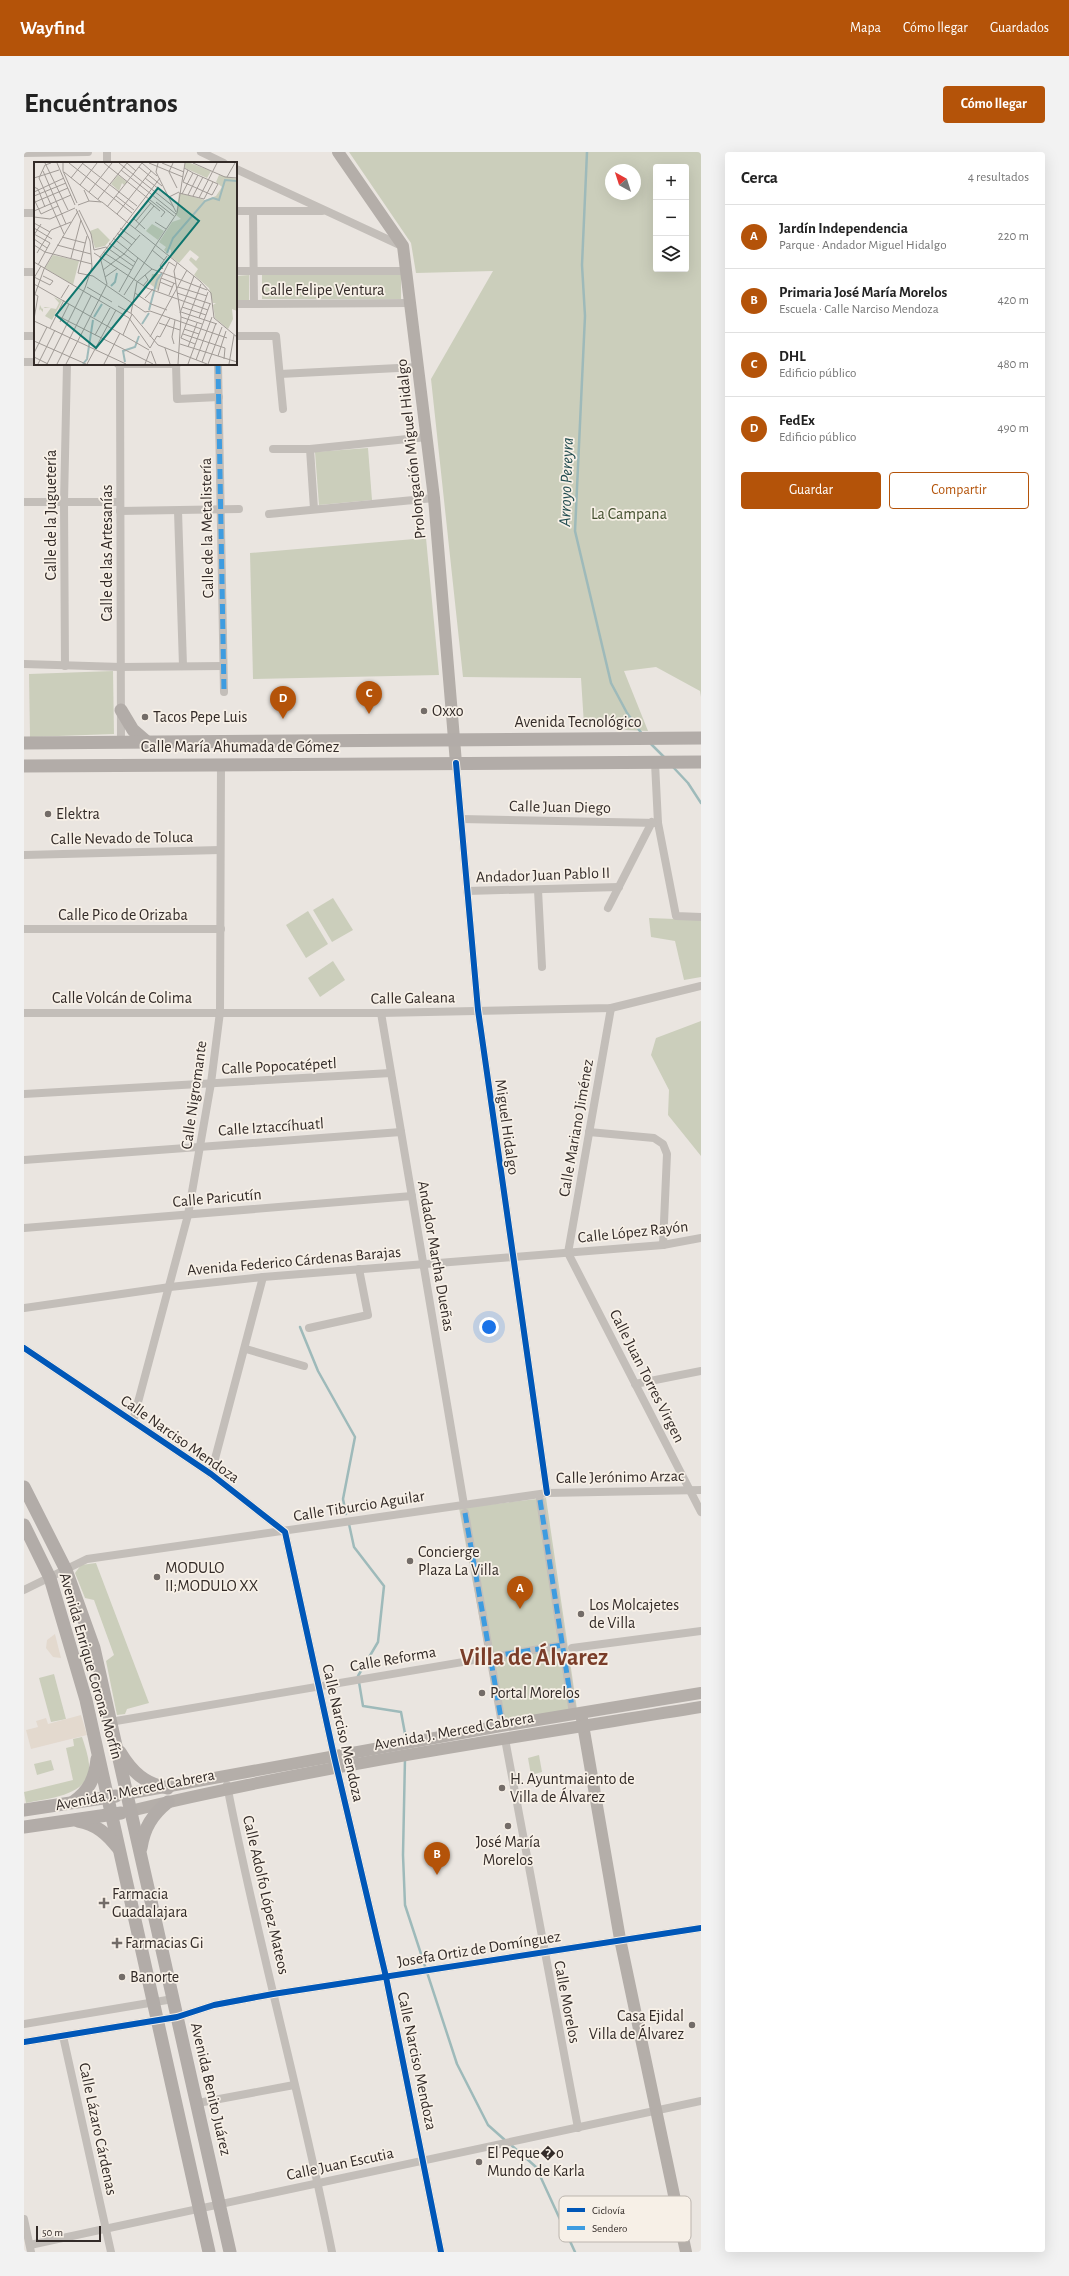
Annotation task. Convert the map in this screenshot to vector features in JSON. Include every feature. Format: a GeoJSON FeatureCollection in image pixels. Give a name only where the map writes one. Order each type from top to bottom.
{"type":"FeatureCollection","features":[{"type":"Feature","properties":{"kind":"main road","name":"Prolongación Miguel Hidalgo"},"geometry":{"type":"LineString","coordinates":[[338,152],[403,246],[434,498],[456,763]]}},
{"type":"Feature","properties":{"kind":"main road"},"geometry":{"type":"LineString","coordinates":[[121,710],[133,730],[148,743]]}},
{"type":"Feature","properties":{"kind":"main road","name":"Avenida Tecnológico"},"geometry":{"type":"LineString","coordinates":[[455,740],[701,738]]}},
{"type":"Feature","properties":{"kind":"main road","name":"Calle María Ahumada de Gómez"},"geometry":{"type":"LineString","coordinates":[[24,743],[455,740]]}},
{"type":"Feature","properties":{"kind":"main road"},"geometry":{"type":"LineString","coordinates":[[238,741],[241,763]]}},
{"type":"Feature","properties":{"kind":"main road"},"geometry":{"type":"LineString","coordinates":[[456,763],[697,762]]}},
{"type":"Feature","properties":{"kind":"main road","name":"Calle María Ahumada de Gómez"},"geometry":{"type":"LineString","coordinates":[[24,766],[241,763],[456,763]]}},
{"type":"Feature","properties":{"kind":"main road","name":"Avenida Enrique Corona Morfín"},"geometry":{"type":"LineString","coordinates":[[24,1487],[66,1570],[94,1648],[126,1794]]}},
{"type":"Feature","properties":{"kind":"main road","name":"Avenida Enrique Corona Morfín"},"geometry":{"type":"LineString","coordinates":[[24,1525],[50,1578],[98,1749],[109,1797]]}},
{"type":"Feature","properties":{"kind":"main road","name":"Avenida J. Merced Cabrera"},"geometry":{"type":"LineString","coordinates":[[126,1794],[226,1778],[576,1710],[701,1693]]}},
{"type":"Feature","properties":{"kind":"main road","name":"Avenida J. Merced Cabrera"},"geometry":{"type":"LineString","coordinates":[[24,1827],[130,1811],[228,1790],[407,1756],[701,1707]]}},
{"type":"Feature","properties":{"kind":"main road"},"geometry":{"type":"LineString","coordinates":[[576,1710],[583,1726],[620,1939],[674,2196]]}},
{"type":"Feature","properties":{"kind":"main road"},"geometry":{"type":"LineString","coordinates":[[405,1743],[407,1756]]}},
{"type":"Feature","properties":{"kind":"main road"},"geometry":{"type":"LineString","coordinates":[[115,1744],[128,1766],[139,1777],[154,1785],[168,1788]]}},
{"type":"Feature","properties":{"kind":"main road"},"geometry":{"type":"LineString","coordinates":[[72,1803],[90,1785],[96,1773],[98,1749]]}},
{"type":"Feature","properties":{"kind":"main road"},"geometry":{"type":"LineString","coordinates":[[24,1810],[126,1794]]}},
{"type":"Feature","properties":{"kind":"main road","name":"Avenida Benito Juárez"},"geometry":{"type":"LineString","coordinates":[[126,1794],[198,2103],[230,2252]]}},
{"type":"Feature","properties":{"kind":"main road"},"geometry":{"type":"LineString","coordinates":[[109,1797],[119,1850],[209,2252]]}},
{"type":"Feature","properties":{"kind":"main road"},"geometry":{"type":"LineString","coordinates":[[140,1850],[148,1822],[158,1810],[168,1802]]}},
{"type":"Feature","properties":{"kind":"main road"},"geometry":{"type":"LineString","coordinates":[[72,1820],[95,1826],[108,1835],[119,1850]]}},
{"type":"Feature","properties":{"kind":"main road"},"geometry":{"type":"LineString","coordinates":[[684,2242],[686,2252]]}},
{"type":"Feature","properties":{"kind":"street"},"geometry":{"type":"LineString","coordinates":[[24,153],[88,152]]}},
{"type":"Feature","properties":{"kind":"street"},"geometry":{"type":"LineString","coordinates":[[201,152],[222,162]]}},
{"type":"Feature","properties":{"kind":"street"},"geometry":{"type":"LineString","coordinates":[[237,169],[403,246]]}},
{"type":"Feature","properties":{"kind":"street"},"geometry":{"type":"LineString","coordinates":[[253,211],[254,304]]}},
{"type":"Feature","properties":{"kind":"street"},"geometry":{"type":"LineString","coordinates":[[237,212],[325,211]]}},
{"type":"Feature","properties":{"kind":"street"},"geometry":{"type":"LineString","coordinates":[[237,271],[407,271]]}},
{"type":"Feature","properties":{"kind":"street","name":"Calle Felipe Ventura"},"geometry":{"type":"LineString","coordinates":[[237,304],[410,303]]}},
{"type":"Feature","properties":{"kind":"street"},"geometry":{"type":"LineString","coordinates":[[237,336],[276,336],[283,409]]}},
{"type":"Feature","properties":{"kind":"street","name":"Calle de la Juguetería"},"geometry":{"type":"LineString","coordinates":[[65,666],[64,502],[67,365]]}},
{"type":"Feature","properties":{"kind":"street","name":"Calle de las Artesanías"},"geometry":{"type":"LineString","coordinates":[[119,365],[122,742]]}},
{"type":"Feature","properties":{"kind":"street"},"geometry":{"type":"LineString","coordinates":[[176,365],[177,399],[218,398]]}},
{"type":"Feature","properties":{"kind":"street","name":"Calle de la Metalistería"},"geometry":{"type":"LineString","coordinates":[[218,365],[222,510],[224,692]]}},
{"type":"Feature","properties":{"kind":"street"},"geometry":{"type":"LineString","coordinates":[[280,374],[418,367]]}},
{"type":"Feature","properties":{"kind":"street"},"geometry":{"type":"LineString","coordinates":[[274,450],[310,449],[427,437]]}},
{"type":"Feature","properties":{"kind":"street"},"geometry":{"type":"LineString","coordinates":[[310,449],[314,509]]}},
{"type":"Feature","properties":{"kind":"street"},"geometry":{"type":"LineString","coordinates":[[269,514],[434,498]]}},
{"type":"Feature","properties":{"kind":"street"},"geometry":{"type":"LineString","coordinates":[[24,502],[120,502]]}},
{"type":"Feature","properties":{"kind":"street"},"geometry":{"type":"LineString","coordinates":[[120,511],[239,509]]}},
{"type":"Feature","properties":{"kind":"street"},"geometry":{"type":"LineString","coordinates":[[178,511],[183,666]]}},
{"type":"Feature","properties":{"kind":"street"},"geometry":{"type":"LineString","coordinates":[[24,664],[121,667],[223,666]]}},
{"type":"Feature","properties":{"kind":"street","name":"Miguel Hidalgo"},"geometry":{"type":"LineString","coordinates":[[456,763],[478,1010],[513,1258],[542,1495],[563,1644],[576,1710]]}},
{"type":"Feature","properties":{"kind":"street"},"geometry":{"type":"LineString","coordinates":[[658,763],[655,823],[676,916],[701,917]]}},
{"type":"Feature","properties":{"kind":"street","name":"Calle Nigromante"},"geometry":{"type":"LineString","coordinates":[[133,1421],[188,1215],[211,1083],[220,1012],[221,764]]}},
{"type":"Feature","properties":{"kind":"street","name":"Calle Juan Diego"},"geometry":{"type":"LineString","coordinates":[[462,819],[655,823]]}},
{"type":"Feature","properties":{"kind":"street"},"geometry":{"type":"LineString","coordinates":[[608,908],[655,823]]}},
{"type":"Feature","properties":{"kind":"street","name":"Calle Nevado de Toluca"},"geometry":{"type":"LineString","coordinates":[[24,855],[220,850]]}},
{"type":"Feature","properties":{"kind":"street","name":"Andador Juan Pablo II"},"geometry":{"type":"LineString","coordinates":[[468,891],[619,887]]}},
{"type":"Feature","properties":{"kind":"street"},"geometry":{"type":"LineString","coordinates":[[538,890],[542,967]]}},
{"type":"Feature","properties":{"kind":"street","name":"Calle Pico de Orizaba"},"geometry":{"type":"LineString","coordinates":[[24,929],[221,929]]}},
{"type":"Feature","properties":{"kind":"street","name":"Calle Galeana"},"geometry":{"type":"LineString","coordinates":[[220,1012],[381,1013],[610,1008],[701,986]]}},
{"type":"Feature","properties":{"kind":"street","name":"Calle Mariano Jiménez"},"geometry":{"type":"LineString","coordinates":[[568,1253],[610,1008]]}},
{"type":"Feature","properties":{"kind":"street","name":"Calle Volcán de Colima"},"geometry":{"type":"LineString","coordinates":[[24,1013],[220,1012]]}},
{"type":"Feature","properties":{"kind":"street","name":"Andador Martha Dueñas"},"geometry":{"type":"LineString","coordinates":[[381,1013],[501,1718]]}},
{"type":"Feature","properties":{"kind":"street","name":"Calle Popocatépetl"},"geometry":{"type":"LineString","coordinates":[[24,1094],[392,1073]]}},
{"type":"Feature","properties":{"kind":"street","name":"Calle Iztaccíhuatl"},"geometry":{"type":"LineString","coordinates":[[24,1160],[401,1132]]}},
{"type":"Feature","properties":{"kind":"street"},"geometry":{"type":"LineString","coordinates":[[589,1132],[654,1138],[663,1144],[667,1154],[663,1245]]}},
{"type":"Feature","properties":{"kind":"street","name":"Calle Paricutín"},"geometry":{"type":"LineString","coordinates":[[24,1228],[412,1196]]}},
{"type":"Feature","properties":{"kind":"street","name":"Calle López Rayón"},"geometry":{"type":"LineString","coordinates":[[568,1253],[663,1245],[701,1238]]}},
{"type":"Feature","properties":{"kind":"street","name":"Avenida Federico Cárdenas Barajas"},"geometry":{"type":"LineString","coordinates":[[24,1308],[170,1287],[263,1277],[568,1253]]}},
{"type":"Feature","properties":{"kind":"street","name":"Calle Juan Torres Virgen"},"geometry":{"type":"LineString","coordinates":[[568,1253],[701,1512]]}},
{"type":"Feature","properties":{"kind":"street"},"geometry":{"type":"LineString","coordinates":[[309,1328],[368,1315],[359,1269]]}},
{"type":"Feature","properties":{"kind":"street"},"geometry":{"type":"LineString","coordinates":[[211,1474],[246,1349],[263,1277]]}},
{"type":"Feature","properties":{"kind":"street","name":"Calle Narciso Mendoza"},"geometry":{"type":"LineString","coordinates":[[24,1348],[211,1474],[285,1532],[334,1756],[386,1977],[441,2252]]}},
{"type":"Feature","properties":{"kind":"street"},"geometry":{"type":"LineString","coordinates":[[246,1349],[304,1366]]}},
{"type":"Feature","properties":{"kind":"street"},"geometry":{"type":"LineString","coordinates":[[635,1384],[701,1371]]}},
{"type":"Feature","properties":{"kind":"street","name":"Calle Jerónimo Arzac"},"geometry":{"type":"LineString","coordinates":[[542,1495],[701,1490]]}},
{"type":"Feature","properties":{"kind":"street","name":"Calle Tiburcio Aguilar"},"geometry":{"type":"LineString","coordinates":[[24,1590],[87,1559],[465,1508],[542,1495]]}},
{"type":"Feature","properties":{"kind":"street"},"geometry":{"type":"LineString","coordinates":[[572,1648],[701,1631]]}},
{"type":"Feature","properties":{"kind":"street","name":"Calle Reforma"},"geometry":{"type":"LineString","coordinates":[[110,1722],[563,1644]]}},
{"type":"Feature","properties":{"kind":"street","name":"Calle Morelos"},"geometry":{"type":"LineString","coordinates":[[505,1739],[543,1952],[578,2128]]}},
{"type":"Feature","properties":{"kind":"street","name":"Calle Adolfo López Mateos"},"geometry":{"type":"LineString","coordinates":[[226,1778],[273,1994],[319,2183],[332,2252]]}},
{"type":"Feature","properties":{"kind":"street","name":"Josefa Ortiz de Domínguez"},"geometry":{"type":"LineString","coordinates":[[24,2042],[177,2017],[214,2005],[273,1994],[620,1939],[701,1928]]}},
{"type":"Feature","properties":{"kind":"street"},"geometry":{"type":"LineString","coordinates":[[24,2024],[173,1999]]}},
{"type":"Feature","properties":{"kind":"street","name":"Calle Lázaro Cárdenas"},"geometry":{"type":"LineString","coordinates":[[63,2036],[111,2252]]}},
{"type":"Feature","properties":{"kind":"street"},"geometry":{"type":"LineString","coordinates":[[198,2103],[294,2084]]}},
{"type":"Feature","properties":{"kind":"street","name":"Calle Juan Escutia"},"geometry":{"type":"LineString","coordinates":[[30,2248],[105,2228],[701,2101]]}},
{"type":"Feature","properties":{"kind":"street"},"geometry":{"type":"LineString","coordinates":[[24,2219],[30,2248]]}},
{"type":"Feature","properties":{"kind":"green space","name":"La Campana"},"geometry":{"type":"Polygon","coordinates":[[[349,152],[701,152],[701,697],[700,691],[656,667],[624,671],[648,731],[626,730],[617,725],[584,725],[581,678],[463,677],[431,379],[493,271],[416,273],[411,243],[349,152]]]}},
{"type":"Feature","properties":{"kind":"green space"},"geometry":{"type":"Polygon","coordinates":[[[262,274],[401,275],[401,299],[262,299],[262,274]]]}},
{"type":"Feature","properties":{"kind":"green space"},"geometry":{"type":"Polygon","coordinates":[[[249,275],[249,300],[237,300],[237,276],[249,275]]]}},
{"type":"Feature","properties":{"kind":"green space"},"geometry":{"type":"Polygon","coordinates":[[[368,448],[372,500],[319,505],[315,452],[368,448]]]}},
{"type":"Feature","properties":{"kind":"green space"},"geometry":{"type":"Polygon","coordinates":[[[426,538],[439,675],[253,679],[250,553],[426,538]]]}},
{"type":"Feature","properties":{"kind":"green space"},"geometry":{"type":"Polygon","coordinates":[[[113,671],[114,734],[30,737],[29,674],[113,671]]]}},
{"type":"Feature","properties":{"kind":"green space"},"geometry":{"type":"Polygon","coordinates":[[[333,898],[353,930],[332,942],[313,910],[333,898]]]}},
{"type":"Feature","properties":{"kind":"green space"},"geometry":{"type":"Polygon","coordinates":[[[308,911],[328,944],[306,958],[286,925],[308,911]]]}},
{"type":"Feature","properties":{"kind":"green space"},"geometry":{"type":"Polygon","coordinates":[[[649,918],[701,920],[701,977],[684,980],[675,941],[651,937],[649,918]]]}},
{"type":"Feature","properties":{"kind":"green space"},"geometry":{"type":"Polygon","coordinates":[[[333,961],[345,980],[320,997],[308,978],[333,961]]]}},
{"type":"Feature","properties":{"kind":"green space"},"geometry":{"type":"Polygon","coordinates":[[[701,1021],[701,1156],[668,1115],[669,1090],[651,1055],[656,1038],[701,1021]]]}},
{"type":"Feature","properties":{"kind":"green space"},"geometry":{"type":"Polygon","coordinates":[[[546,1498],[577,1709],[499,1723],[459,1508],[546,1498]]]}},
{"type":"Feature","properties":{"kind":"green space"},"geometry":{"type":"Polygon","coordinates":[[[96,1563],[149,1703],[127,1709],[125,1714],[117,1715],[106,1661],[114,1655],[94,1600],[85,1598],[75,1573],[81,1565],[96,1563]]]}},
{"type":"Feature","properties":{"kind":"green space"},"geometry":{"type":"Polygon","coordinates":[[[54,1674],[66,1719],[51,1722],[39,1678],[54,1674]]]}},
{"type":"Feature","properties":{"kind":"green space"},"geometry":{"type":"Polygon","coordinates":[[[82,1737],[89,1764],[88,1775],[84,1783],[67,1794],[26,1803],[24,1792],[73,1780],[66,1748],[74,1746],[73,1739],[82,1737]]]}},
{"type":"Feature","properties":{"kind":"green space"},"geometry":{"type":"Polygon","coordinates":[[[539,1755],[542,1772],[531,1775],[528,1758],[539,1755]]]}},
{"type":"Feature","properties":{"kind":"green space"},"geometry":{"type":"Polygon","coordinates":[[[51,1760],[54,1770],[37,1775],[34,1764],[51,1760]]]}},
{"type":"Feature","properties":{"kind":"shaded area"},"geometry":{"type":"Polygon","coordinates":[[[55,1634],[61,1658],[53,1657],[46,1648],[47,1640],[55,1634]]]}},
{"type":"Feature","properties":{"kind":"shaded area"},"geometry":{"type":"Polygon","coordinates":[[[81,1715],[87,1735],[31,1749],[26,1730],[38,1727],[36,1721],[46,1718],[48,1724],[81,1715]]]}},
{"type":"Feature","properties":{"kind":"waterway","name":"Arroyo Pereyra"},"geometry":{"type":"LineString","coordinates":[[587,152],[582,265],[585,316],[575,531],[611,683],[627,713],[642,734]]}},
{"type":"Feature","properties":{"kind":"waterway","name":"Arroyo Pereyra"},"geometry":{"type":"LineString","coordinates":[[651,744],[664,757]]}},
{"type":"Feature","properties":{"kind":"waterway","name":"Arroyo Pereyra"},"geometry":{"type":"LineString","coordinates":[[673,767],[688,783],[701,803]]}},
{"type":"Feature","properties":{"kind":"waterway"},"geometry":{"type":"LineString","coordinates":[[300,1327],[318,1371],[355,1437],[343,1499],[346,1514]]}},
{"type":"Feature","properties":{"kind":"waterway"},"geometry":{"type":"LineString","coordinates":[[349,1524],[354,1547],[384,1586],[378,1642],[358,1676],[363,1706],[401,1712],[406,1739]]}},
{"type":"Feature","properties":{"kind":"waterway"},"geometry":{"type":"LineString","coordinates":[[405,1758],[403,1855],[405,1905],[457,2064],[488,2125],[506,2141]]}},
{"type":"Feature","properties":{"kind":"waterway"},"geometry":{"type":"LineString","coordinates":[[510,2144],[536,2167],[559,2217]]}},
{"type":"Feature","properties":{"kind":"waterway"},"geometry":{"type":"LineString","coordinates":[[570,2242],[575,2252]]}},
{"type":"Feature","properties":{"kind":"marked path"},"geometry":{"type":"LineString","coordinates":[[218,365],[224,692]]}},
{"type":"Feature","properties":{"kind":"marked path"},"geometry":{"type":"LineString","coordinates":[[540,1500],[572,1707]]}},
{"type":"Feature","properties":{"kind":"marked path"},"geometry":{"type":"LineString","coordinates":[[465,1513],[501,1718]]}},
{"type":"Feature","properties":{"kind":"marked path"},"geometry":{"type":"LineString","coordinates":[[476,1659],[563,1645]]}},
{"type":"Feature","properties":{"kind":"cycle path"},"geometry":{"type":"LineString","coordinates":[[456,763],[478,1010],[547,1493]]}},
{"type":"Feature","properties":{"kind":"cycle path"},"geometry":{"type":"LineString","coordinates":[[24,1348],[211,1474],[285,1532],[334,1756],[386,1977],[441,2252]]}},
{"type":"Feature","properties":{"kind":"cycle path"},"geometry":{"type":"LineString","coordinates":[[24,2042],[177,2017],[214,2005],[273,1994],[701,1928]]}},
{"type":"Feature","properties":{"kind":"place","name":"Oxxo"},"geometry":{"type":"Point","coordinates":[424,711]}},
{"type":"Feature","properties":{"kind":"place","name":"DHL"},"geometry":{"type":"Point","coordinates":[369,714]}},
{"type":"Feature","properties":{"kind":"place","name":"Tacos Pepe Luis"},"geometry":{"type":"Point","coordinates":[145,717]}},
{"type":"Feature","properties":{"kind":"place","name":"FedEx"},"geometry":{"type":"Point","coordinates":[283,719]}},
{"type":"Feature","properties":{"kind":"place","name":"Elektra"},"geometry":{"type":"Point","coordinates":[48,814]}},
{"type":"Feature","properties":{"kind":"place","name":"Concierge Plaza La Villa"},"geometry":{"type":"Point","coordinates":[410,1561]}},
{"type":"Feature","properties":{"kind":"place","name":"MODULO II;MODULO XX"},"geometry":{"type":"Point","coordinates":[157,1577]}},
{"type":"Feature","properties":{"kind":"place","name":"Jardín Independencia"},"geometry":{"type":"Point","coordinates":[520,1609]}},
{"type":"Feature","properties":{"kind":"place","name":"Los Molcajetes de Villa"},"geometry":{"type":"Point","coordinates":[581,1614]}},
{"type":"Feature","properties":{"kind":"place","name":"Portal Morelos"},"geometry":{"type":"Point","coordinates":[482,1693]}},
{"type":"Feature","properties":{"kind":"place","name":"H. Ayuntmaiento de Villa de Álvarez"},"geometry":{"type":"Point","coordinates":[502,1788]}},
{"type":"Feature","properties":{"kind":"place","name":"José María Morelos"},"geometry":{"type":"Point","coordinates":[508,1826]}},
{"type":"Feature","properties":{"kind":"place","name":"Primaria José María Morelos"},"geometry":{"type":"Point","coordinates":[437,1875]}},
{"type":"Feature","properties":{"kind":"place","name":"Farmacia Guadalajara"},"geometry":{"type":"Point","coordinates":[104,1903]}},
{"type":"Feature","properties":{"kind":"place","name":"Farmacias Gi"},"geometry":{"type":"Point","coordinates":[117,1943]}},
{"type":"Feature","properties":{"kind":"place","name":"Banorte"},"geometry":{"type":"Point","coordinates":[122,1977]}},
{"type":"Feature","properties":{"kind":"place","name":"Casa Ejidal Villa de Álvarez"},"geometry":{"type":"Point","coordinates":[692,2025]}},
{"type":"Feature","properties":{"kind":"place","name":"El Peque�o Mundo de Karla"},"geometry":{"type":"Point","coordinates":[479,2162]}},
{"type":"Feature","properties":{"kind":"district","name":"Villa de Álvarez"},"geometry":{"type":"Point","coordinates":[534,1658]}}]}
